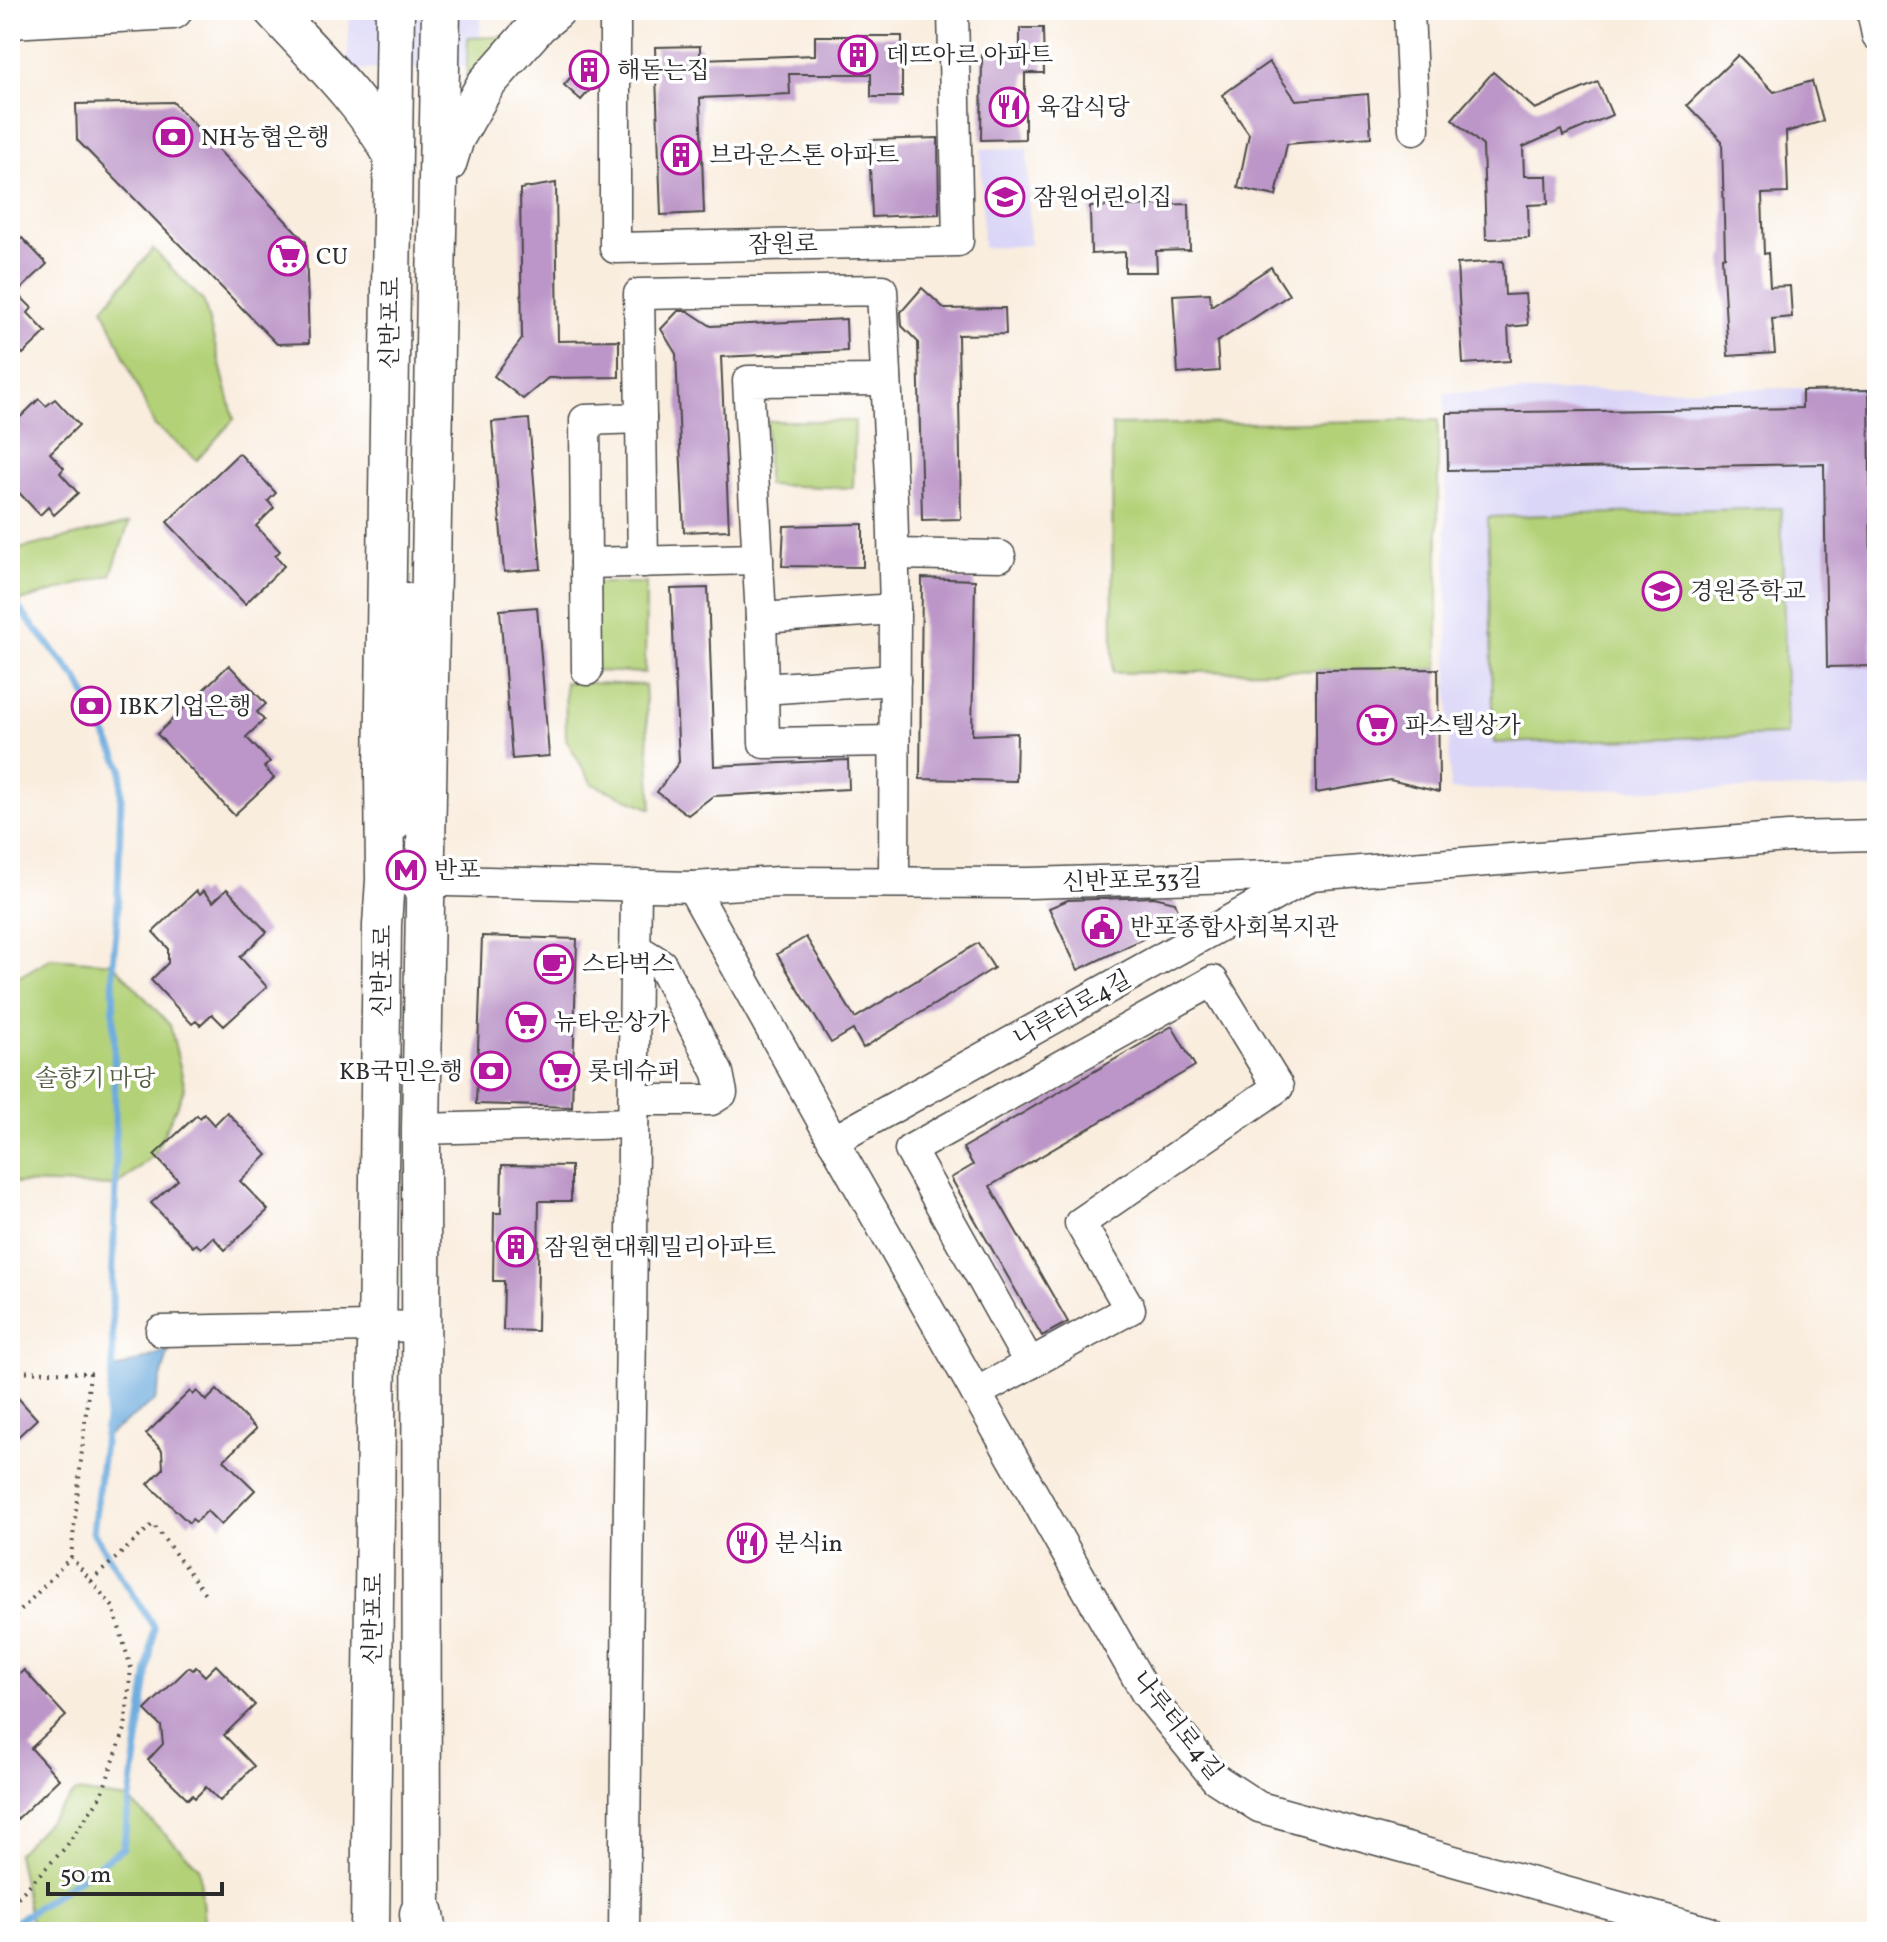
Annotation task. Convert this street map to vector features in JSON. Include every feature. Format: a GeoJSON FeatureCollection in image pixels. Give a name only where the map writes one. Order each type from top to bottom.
{"type":"FeatureCollection","features":[{"type":"Feature","properties":{"kind":"main road"},"geometry":{"type":"LineString","coordinates":[[273,10],[365,110],[392,154]]}},
{"type":"Feature","properties":{"kind":"main road","name":"신반포로"},"geometry":{"type":"LineString","coordinates":[[370,1932],[395,10]]}},
{"type":"Feature","properties":{"kind":"main road","name":"신반포로"},"geometry":{"type":"LineString","coordinates":[[423,1926],[421,1129],[441,10]]}},
{"type":"Feature","properties":{"kind":"main road"},"geometry":{"type":"LineString","coordinates":[[438,197],[455,138],[475,100],[521,43],[556,10]]}},
{"type":"Feature","properties":{"kind":"main road"},"geometry":{"type":"LineString","coordinates":[[10,19],[158,11]]}},
{"type":"Feature","properties":{"kind":"street"},"geometry":{"type":"LineString","coordinates":[[385,880],[406,775],[402,441],[413,10]]}},
{"type":"Feature","properties":{"kind":"street","name":"잠원로"},"geometry":{"type":"LineString","coordinates":[[615,10],[615,248],[958,241],[953,10]]}},
{"type":"Feature","properties":{"kind":"street"},"geometry":{"type":"LineString","coordinates":[[1409,10],[1414,129]]}},
{"type":"Feature","properties":{"kind":"street"},"geometry":{"type":"LineString","coordinates":[[1872,10],[1877,35]]}},
{"type":"Feature","properties":{"kind":"street"},"geometry":{"type":"LineString","coordinates":[[643,562],[639,294],[882,290],[894,554],[894,881]]}},
{"type":"Feature","properties":{"kind":"street"},"geometry":{"type":"LineString","coordinates":[[886,380],[748,381],[761,618],[764,743],[894,741]]}},
{"type":"Feature","properties":{"kind":"street"},"geometry":{"type":"LineString","coordinates":[[389,383],[402,441]]}},
{"type":"Feature","properties":{"kind":"street"},"geometry":{"type":"LineString","coordinates":[[587,670],[585,420],[641,418]]}},
{"type":"Feature","properties":{"kind":"street"},"geometry":{"type":"LineString","coordinates":[[894,554],[1000,556]]}},
{"type":"Feature","properties":{"kind":"street"},"geometry":{"type":"LineString","coordinates":[[586,563],[758,559]]}},
{"type":"Feature","properties":{"kind":"street"},"geometry":{"type":"LineString","coordinates":[[761,618],[895,609]]}},
{"type":"Feature","properties":{"kind":"street"},"geometry":{"type":"LineString","coordinates":[[763,689],[895,680]]}},
{"type":"Feature","properties":{"kind":"street","name":"신반포로33길"},"geometry":{"type":"LineString","coordinates":[[385,880],[692,887],[779,882],[1029,883],[1311,875],[1788,837],[1877,835]]}},
{"type":"Feature","properties":{"kind":"street","name":"나루터로4길"},"geometry":{"type":"LineString","coordinates":[[833,1141],[1311,875]]}},
{"type":"Feature","properties":{"kind":"street"},"geometry":{"type":"LineString","coordinates":[[161,1331],[421,1326],[414,1231],[418,929],[425,880]]}},
{"type":"Feature","properties":{"kind":"street"},"geometry":{"type":"LineString","coordinates":[[624,1932],[636,885]]}},
{"type":"Feature","properties":{"kind":"street","name":"나루터로4길"},"geometry":{"type":"LineString","coordinates":[[692,887],[1146,1693],[1216,1779],[1259,1807],[1709,1932]]}},
{"type":"Feature","properties":{"kind":"street"},"geometry":{"type":"LineString","coordinates":[[421,1129],[633,1112],[711,1100],[722,1093],[718,1073],[661,964],[635,948]]}},
{"type":"Feature","properties":{"kind":"street"},"geometry":{"type":"LineString","coordinates":[[976,1393],[1030,1364],[1130,1309],[1080,1223],[1278,1087],[1213,981],[910,1150],[1030,1364]]}},
{"type":"Feature","properties":{"kind":"path"},"geometry":{"type":"LineString","coordinates":[[10,1371],[90,1373],[71,1557],[10,1622]]}},
{"type":"Feature","properties":{"kind":"path"},"geometry":{"type":"LineString","coordinates":[[91,1581],[153,1524],[206,1595]]}},
{"type":"Feature","properties":{"kind":"path"},"geometry":{"type":"LineString","coordinates":[[10,1899],[19,1896],[65,1848],[101,1796],[125,1729],[131,1668],[113,1607],[71,1557]]}},
{"type":"Feature","properties":{"kind":"shaded area"},"geometry":{"type":"Polygon","coordinates":[[[350,10],[481,10],[479,66],[347,70],[350,10]]]}},
{"type":"Feature","properties":{"kind":"shaded area","name":"잠원어린이집"},"geometry":{"type":"Polygon","coordinates":[[[1027,148],[1030,245],[983,248],[981,149],[1027,148]]]}},
{"type":"Feature","properties":{"kind":"shaded area","name":"경원중학교"},"geometry":{"type":"Polygon","coordinates":[[[1877,387],[1877,789],[1450,790],[1444,393],[1877,387]]]}},
{"type":"Feature","properties":{"kind":"green space"},"geometry":{"type":"Polygon","coordinates":[[[517,36],[466,93],[468,38],[517,36]]]}},
{"type":"Feature","properties":{"kind":"green space"},"geometry":{"type":"Polygon","coordinates":[[[153,249],[204,302],[234,419],[197,460],[154,425],[103,308],[153,249]]]}},
{"type":"Feature","properties":{"kind":"green space"},"geometry":{"type":"Polygon","coordinates":[[[1438,420],[1438,669],[1113,673],[1112,425],[1438,420]]]}},
{"type":"Feature","properties":{"kind":"green space"},"geometry":{"type":"Polygon","coordinates":[[[767,421],[855,421],[853,488],[767,485],[767,421]]]}},
{"type":"Feature","properties":{"kind":"green space"},"geometry":{"type":"Polygon","coordinates":[[[1781,508],[1787,735],[1494,743],[1488,517],[1781,508]]]}},
{"type":"Feature","properties":{"kind":"green space"},"geometry":{"type":"Polygon","coordinates":[[[129,523],[111,575],[20,601],[10,584],[10,551],[129,523]]]}},
{"type":"Feature","properties":{"kind":"green space"},"geometry":{"type":"Polygon","coordinates":[[[594,583],[646,583],[645,673],[593,671],[594,583]]]}},
{"type":"Feature","properties":{"kind":"green space"},"geometry":{"type":"Polygon","coordinates":[[[565,682],[645,685],[652,809],[592,784],[566,739],[565,682]]]}},
{"type":"Feature","properties":{"kind":"green space","name":"솔향기 마당"},"geometry":{"type":"Polygon","coordinates":[[[51,958],[113,963],[170,1025],[185,1088],[154,1155],[116,1186],[16,1183],[10,1177],[10,982],[51,958]]]}},
{"type":"Feature","properties":{"kind":"green space"},"geometry":{"type":"Polygon","coordinates":[[[76,1792],[128,1799],[199,1867],[205,1932],[33,1932],[17,1854],[76,1792]]]}},
{"type":"Feature","properties":{"kind":"water"},"geometry":{"type":"Polygon","coordinates":[[[169,1350],[155,1401],[105,1437],[113,1370],[169,1350]]]}},
{"type":"Feature","properties":{"kind":"building"},"geometry":{"type":"Polygon","coordinates":[[[1020,28],[1043,28],[1044,73],[1025,73],[1025,139],[981,140],[982,55],[1020,54],[1020,28]]]}},
{"type":"Feature","properties":{"kind":"building","name":"브라운스톤 아파트"},"geometry":{"type":"Polygon","coordinates":[[[815,36],[902,36],[902,97],[871,97],[871,74],[789,74],[790,94],[700,98],[704,213],[661,215],[655,47],[700,46],[700,59],[815,55],[815,36]]]}},
{"type":"Feature","properties":{"kind":"building","name":"해돋는집"},"geometry":{"type":"Polygon","coordinates":[[[592,53],[597,57],[597,82],[581,100],[564,85],[592,53]]]}},
{"type":"Feature","properties":{"kind":"building"},"geometry":{"type":"Polygon","coordinates":[[[1738,55],[1774,92],[1812,81],[1823,121],[1786,132],[1788,193],[1762,194],[1764,254],[1768,253],[1770,287],[1790,286],[1792,317],[1772,319],[1775,353],[1728,356],[1722,257],[1725,256],[1722,141],[1687,105],[1738,55]]]}},
{"type":"Feature","properties":{"kind":"building"},"geometry":{"type":"Polygon","coordinates":[[[1269,62],[1296,100],[1368,94],[1371,137],[1287,144],[1276,196],[1238,188],[1249,134],[1222,95],[1269,62]]]}},
{"type":"Feature","properties":{"kind":"building"},"geometry":{"type":"Polygon","coordinates":[[[1493,72],[1535,109],[1598,82],[1612,115],[1563,136],[1561,130],[1523,147],[1524,176],[1547,176],[1548,204],[1528,205],[1529,238],[1486,239],[1483,146],[1452,119],[1493,72]]]}},
{"type":"Feature","properties":{"kind":"building"},"geometry":{"type":"Polygon","coordinates":[[[173,102],[306,242],[309,343],[277,344],[77,140],[76,104],[173,102]]]}},
{"type":"Feature","properties":{"kind":"building"},"geometry":{"type":"Polygon","coordinates":[[[938,138],[939,214],[872,217],[869,140],[938,138]]]}},
{"type":"Feature","properties":{"kind":"building"},"geometry":{"type":"Polygon","coordinates":[[[556,183],[558,341],[619,340],[619,377],[548,378],[523,399],[494,376],[522,339],[520,189],[556,183]]]}},
{"type":"Feature","properties":{"kind":"building"},"geometry":{"type":"Polygon","coordinates":[[[1189,204],[1190,250],[1156,251],[1157,272],[1125,272],[1125,252],[1091,254],[1090,207],[1189,204]]]}},
{"type":"Feature","properties":{"kind":"building"},"geometry":{"type":"Polygon","coordinates":[[[22,238],[47,264],[17,293],[32,308],[28,313],[46,332],[23,354],[10,341],[10,250],[22,238]]]}},
{"type":"Feature","properties":{"kind":"building"},"geometry":{"type":"Polygon","coordinates":[[[1503,261],[1505,295],[1525,294],[1528,325],[1508,327],[1510,361],[1463,364],[1457,264],[1503,261]]]}},
{"type":"Feature","properties":{"kind":"building"},"geometry":{"type":"Polygon","coordinates":[[[1271,267],[1289,295],[1217,342],[1219,371],[1178,374],[1173,295],[1210,293],[1211,306],[1271,267]]]}},
{"type":"Feature","properties":{"kind":"building"},"geometry":{"type":"Polygon","coordinates":[[[922,288],[945,309],[1005,308],[1006,334],[958,335],[961,519],[922,520],[918,342],[902,326],[901,312],[922,288]]]}},
{"type":"Feature","properties":{"kind":"building"},"geometry":{"type":"Polygon","coordinates":[[[678,311],[688,311],[711,326],[846,319],[847,351],[721,357],[729,530],[684,532],[676,354],[661,329],[678,311]]]}},
{"type":"Feature","properties":{"kind":"building","name":"경원중학교"},"geometry":{"type":"Polygon","coordinates":[[[1869,390],[1872,666],[1827,667],[1824,464],[1448,470],[1447,413],[1802,408],[1802,391],[1869,390]]]}},
{"type":"Feature","properties":{"kind":"building"},"geometry":{"type":"Polygon","coordinates":[[[39,399],[46,406],[55,399],[79,425],[50,453],[64,468],[60,473],[78,493],[54,515],[48,507],[40,515],[10,483],[10,427],[39,399]]]}},
{"type":"Feature","properties":{"kind":"building"},"geometry":{"type":"Polygon","coordinates":[[[529,419],[541,569],[504,572],[492,422],[529,419]]]}},
{"type":"Feature","properties":{"kind":"building"},"geometry":{"type":"Polygon","coordinates":[[[239,453],[276,493],[268,501],[274,508],[256,526],[280,551],[275,556],[284,566],[245,604],[167,522],[239,453]]]}},
{"type":"Feature","properties":{"kind":"building"},"geometry":{"type":"Polygon","coordinates":[[[863,524],[863,567],[782,566],[784,526],[863,524]]]}},
{"type":"Feature","properties":{"kind":"building"},"geometry":{"type":"Polygon","coordinates":[[[922,578],[975,580],[972,735],[1017,733],[1016,781],[920,779],[922,578]]]}},
{"type":"Feature","properties":{"kind":"building"},"geometry":{"type":"Polygon","coordinates":[[[708,588],[714,766],[848,760],[849,789],[713,796],[688,815],[657,792],[679,762],[671,589],[708,588]]]}},
{"type":"Feature","properties":{"kind":"building"},"geometry":{"type":"Polygon","coordinates":[[[537,607],[549,756],[512,759],[500,610],[537,607]]]}},
{"type":"Feature","properties":{"kind":"building"},"geometry":{"type":"Polygon","coordinates":[[[229,665],[266,704],[257,712],[264,720],[246,737],[270,762],[264,767],[274,778],[234,815],[157,734],[229,665]]]}},
{"type":"Feature","properties":{"kind":"building","name":"파스텔상가"},"geometry":{"type":"Polygon","coordinates":[[[1438,669],[1439,792],[1390,780],[1316,793],[1316,670],[1438,669]]]}},
{"type":"Feature","properties":{"kind":"building"},"geometry":{"type":"Polygon","coordinates":[[[227,889],[267,932],[240,957],[267,987],[224,1026],[212,1014],[200,1025],[196,1021],[192,1024],[151,980],[168,963],[168,948],[153,932],[196,891],[199,895],[203,891],[213,902],[227,889]]]}},
{"type":"Feature","properties":{"kind":"building"},"geometry":{"type":"Polygon","coordinates":[[[1154,897],[1175,902],[1178,910],[1172,925],[1078,970],[1049,908],[1068,900],[1154,897]]]}},
{"type":"Feature","properties":{"kind":"building","name":"뉴타운상가"},"geometry":{"type":"Polygon","coordinates":[[[482,936],[577,939],[572,1107],[476,1104],[482,936]]]}},
{"type":"Feature","properties":{"kind":"building"},"geometry":{"type":"Polygon","coordinates":[[[806,937],[855,1018],[978,943],[994,968],[863,1048],[853,1030],[831,1043],[777,954],[806,937]]]}},
{"type":"Feature","properties":{"kind":"building"},"geometry":{"type":"Polygon","coordinates":[[[1172,1026],[1195,1066],[990,1186],[1068,1322],[1042,1336],[951,1178],[973,1165],[963,1148],[1172,1026]]]}},
{"type":"Feature","properties":{"kind":"building"},"geometry":{"type":"Polygon","coordinates":[[[227,1112],[267,1155],[240,1181],[268,1210],[225,1250],[213,1237],[201,1248],[196,1244],[193,1247],[151,1203],[178,1180],[154,1155],[197,1115],[200,1118],[204,1114],[214,1125],[227,1112]]]}},
{"type":"Feature","properties":{"kind":"building","name":"잠원현대훼밀리아파트"},"geometry":{"type":"Polygon","coordinates":[[[502,1165],[571,1166],[571,1201],[539,1201],[537,1331],[503,1330],[504,1281],[493,1281],[494,1213],[501,1213],[502,1165]]]}},
{"type":"Feature","properties":{"kind":"building"},"geometry":{"type":"Polygon","coordinates":[[[10,1389],[37,1419],[10,1444],[10,1389]]]}},
{"type":"Feature","properties":{"kind":"building"},"geometry":{"type":"Polygon","coordinates":[[[217,1390],[256,1429],[224,1460],[255,1490],[221,1525],[207,1511],[196,1522],[192,1519],[189,1523],[148,1484],[163,1469],[162,1450],[146,1434],[190,1391],[193,1395],[197,1391],[206,1401],[217,1390]]]}},
{"type":"Feature","properties":{"kind":"building"},"geometry":{"type":"Polygon","coordinates":[[[216,1665],[255,1705],[224,1735],[254,1766],[220,1801],[206,1787],[195,1798],[192,1795],[188,1799],[148,1760],[163,1744],[161,1726],[145,1710],[189,1667],[193,1670],[196,1667],[205,1676],[216,1665]]]}},
{"type":"Feature","properties":{"kind":"building"},"geometry":{"type":"Polygon","coordinates":[[[24,1670],[66,1716],[31,1748],[59,1779],[10,1826],[10,1683],[24,1670]]]}},
{"type":"Feature","properties":{"kind":"waterway"},"geometry":{"type":"LineString","coordinates":[[10,598],[78,680],[122,768],[113,963],[116,1186],[113,1370],[93,1532],[154,1627],[123,1848],[10,1926]]}},
{"type":"Feature","properties":{"kind":"place","name":"데뜨아르 아파트"},"geometry":{"type":"Point","coordinates":[858,55]}},
{"type":"Feature","properties":{"kind":"place","name":"해돋는집"},"geometry":{"type":"Point","coordinates":[589,70]}},
{"type":"Feature","properties":{"kind":"place","name":"육갑식당"},"geometry":{"type":"Point","coordinates":[1009,107]}},
{"type":"Feature","properties":{"kind":"place","name":"NH농협은행"},"geometry":{"type":"Point","coordinates":[173,137]}},
{"type":"Feature","properties":{"kind":"place","name":"브라운스톤 아파트"},"geometry":{"type":"Point","coordinates":[681,155]}},
{"type":"Feature","properties":{"kind":"place","name":"잠원어린이집"},"geometry":{"type":"Point","coordinates":[1005,197]}},
{"type":"Feature","properties":{"kind":"place","name":"CU"},"geometry":{"type":"Point","coordinates":[288,256]}},
{"type":"Feature","properties":{"kind":"place","name":"경원중학교"},"geometry":{"type":"Point","coordinates":[1662,591]}},
{"type":"Feature","properties":{"kind":"place","name":"IBK기업은행"},"geometry":{"type":"Point","coordinates":[91,706]}},
{"type":"Feature","properties":{"kind":"place","name":"파스텔상가"},"geometry":{"type":"Point","coordinates":[1377,725]}},
{"type":"Feature","properties":{"kind":"place","name":"반포"},"geometry":{"type":"Point","coordinates":[406,870]}},
{"type":"Feature","properties":{"kind":"place","name":"반포종합사회복지관"},"geometry":{"type":"Point","coordinates":[1102,927]}},
{"type":"Feature","properties":{"kind":"place","name":"스타벅스"},"geometry":{"type":"Point","coordinates":[554,964]}},
{"type":"Feature","properties":{"kind":"place","name":"뉴타운상가"},"geometry":{"type":"Point","coordinates":[526,1022]}},
{"type":"Feature","properties":{"kind":"place","name":"KB국민은행"},"geometry":{"type":"Point","coordinates":[491,1071]}},
{"type":"Feature","properties":{"kind":"place","name":"롯데슈퍼"},"geometry":{"type":"Point","coordinates":[560,1071]}},
{"type":"Feature","properties":{"kind":"place","name":"잠원현대훼밀리아파트"},"geometry":{"type":"Point","coordinates":[516,1247]}},
{"type":"Feature","properties":{"kind":"place","name":"분식in"},"geometry":{"type":"Point","coordinates":[747,1543]}}]}
